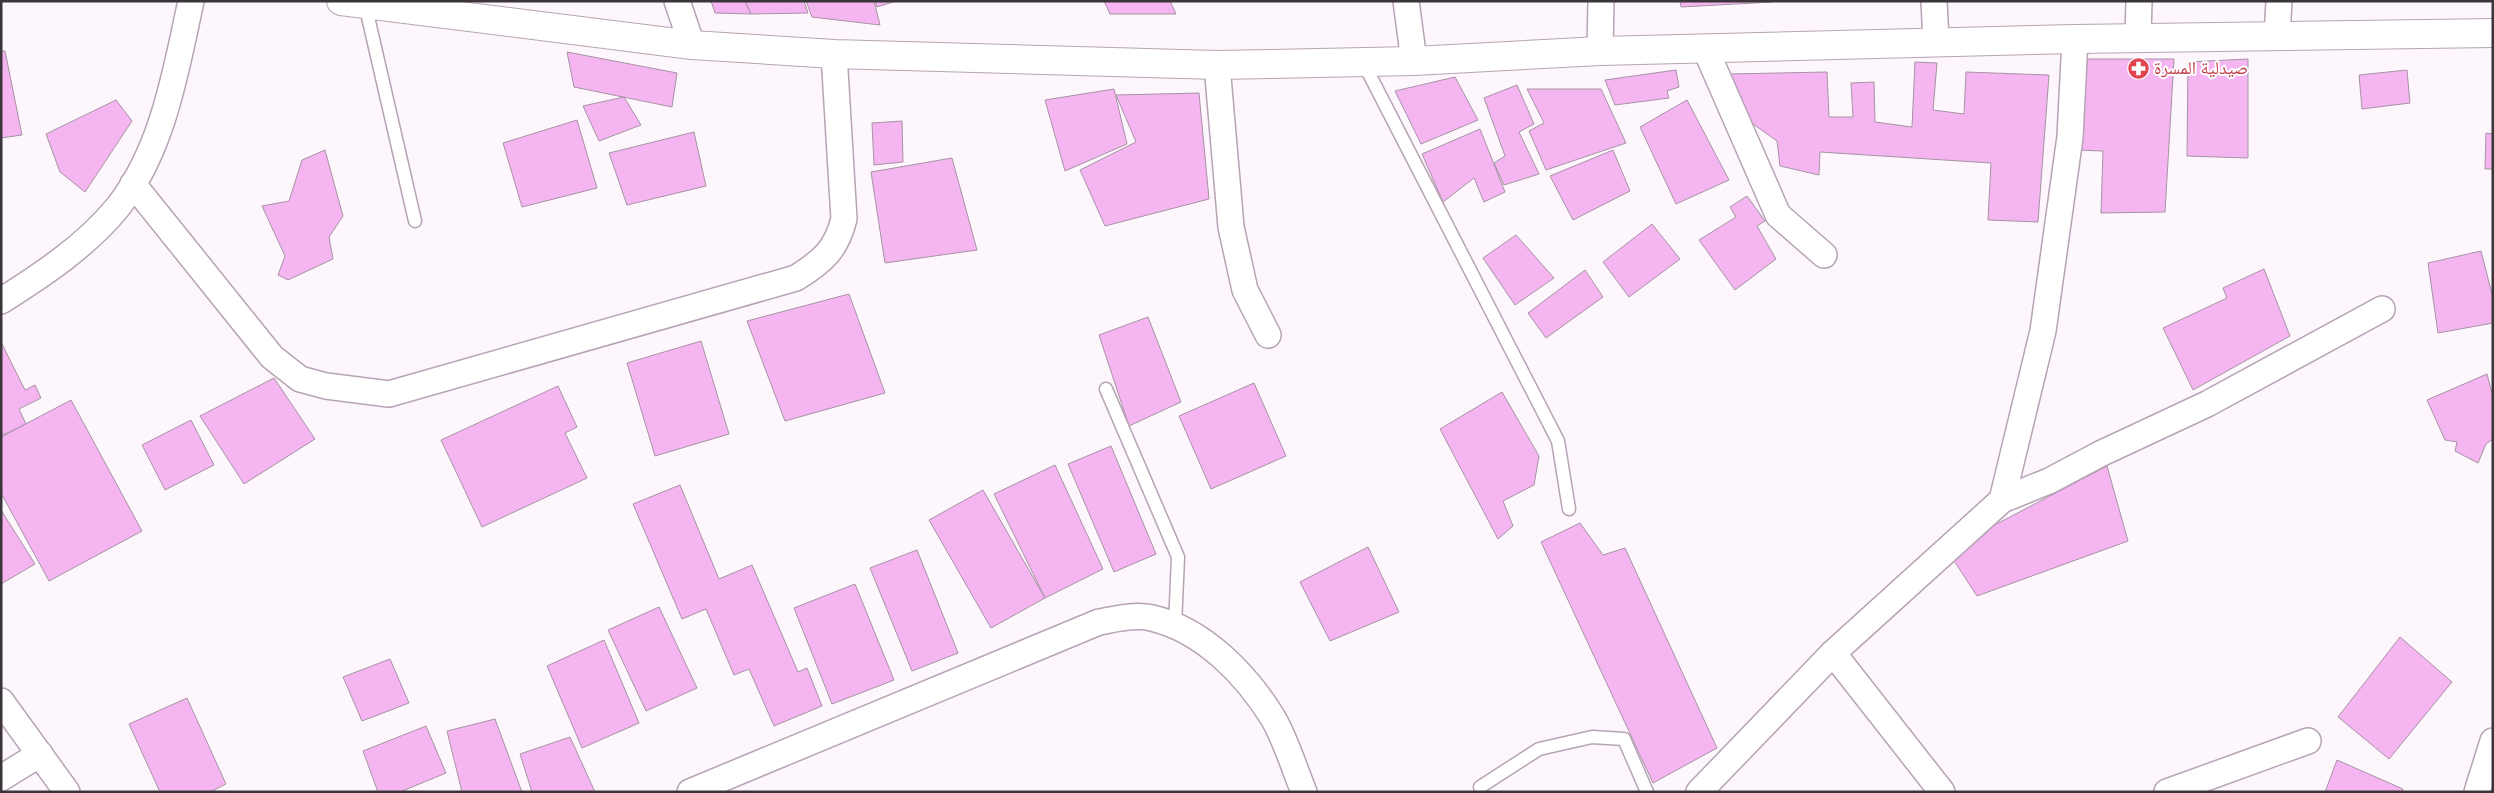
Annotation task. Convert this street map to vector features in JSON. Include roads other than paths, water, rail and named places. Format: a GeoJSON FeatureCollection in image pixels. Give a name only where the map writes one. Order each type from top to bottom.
{"type":"FeatureCollection","features":[{"type":"Feature","properties":{"kind":"main road"},"geometry":{"type":"LineString","coordinates":[[353,2],[692,45],[834,54],[1217,65],[1414,61],[1600,50],[2076,39],[2493,33]]}},
{"type":"Feature","properties":{"kind":"street"},"geometry":{"type":"LineString","coordinates":[[1,301],[76,248],[117,208],[133,184],[169,101],[192,1]]}},
{"type":"Feature","properties":{"kind":"street"},"geometry":{"type":"LineString","coordinates":[[677,1],[692,45]]}},
{"type":"Feature","properties":{"kind":"street"},"geometry":{"type":"LineString","coordinates":[[1406,1],[1414,61]]}},
{"type":"Feature","properties":{"kind":"street"},"geometry":{"type":"LineString","coordinates":[[1600,50],[1601,1]]}},
{"type":"Feature","properties":{"kind":"street"},"geometry":{"type":"LineString","coordinates":[[1934,1],[1936,42]]}},
{"type":"Feature","properties":{"kind":"street"},"geometry":{"type":"LineString","coordinates":[[2138,38],[2139,1]]}},
{"type":"Feature","properties":{"kind":"street"},"geometry":{"type":"LineString","coordinates":[[2277,36],[2280,1]]}},
{"type":"Feature","properties":{"kind":"street"},"geometry":{"type":"LineString","coordinates":[[2002,500],[2043,331],[2070,137],[2076,39]]}},
{"type":"Feature","properties":{"kind":"street"},"geometry":{"type":"LineString","coordinates":[[1705,48],[1778,215],[1824,256]]}},
{"type":"Feature","properties":{"kind":"street"},"geometry":{"type":"LineString","coordinates":[[133,184],[272,357],[300,379],[326,386],[389,394],[796,278],[821,262],[839,238],[844,219],[834,54]]}},
{"type":"Feature","properties":{"kind":"street"},"geometry":{"type":"LineString","coordinates":[[1217,65],[1231,227],[1245,290],[1268,335]]}},
{"type":"Feature","properties":{"kind":"street"},"geometry":{"type":"LineString","coordinates":[[1699,792],[1833,653],[2002,500],[2049,481],[2100,454],[2207,404],[2382,309]]}},
{"type":"Feature","properties":{"kind":"street"},"geometry":{"type":"LineString","coordinates":[[690,792],[1099,622],[1125,617],[1150,618],[1175,626],[1220,654],[1240,674],[1273,718],[1304,792]]}},
{"type":"Feature","properties":{"kind":"street"},"geometry":{"type":"LineString","coordinates":[[1833,653],[1942,792]]}},
{"type":"Feature","properties":{"kind":"street"},"geometry":{"type":"LineString","coordinates":[[1,701],[67,792]]}},
{"type":"Feature","properties":{"kind":"street"},"geometry":{"type":"LineString","coordinates":[[2167,792],[2308,741]]}},
{"type":"Feature","properties":{"kind":"street"},"geometry":{"type":"LineString","coordinates":[[2477,792],[2493,741]]}},
{"type":"Feature","properties":{"kind":"street"},"geometry":{"type":"LineString","coordinates":[[1,778],[40,754]]}},
{"type":"Feature","properties":{"kind":"lane"},"geometry":{"type":"LineString","coordinates":[[353,2],[415,221]]}},
{"type":"Feature","properties":{"kind":"lane"},"geometry":{"type":"LineString","coordinates":[[1363,62],[1558,441],[1569,509]]}},
{"type":"Feature","properties":{"kind":"lane"},"geometry":{"type":"LineString","coordinates":[[1106,389],[1178,557],[1175,626]]}},
{"type":"Feature","properties":{"kind":"lane"},"geometry":{"type":"LineString","coordinates":[[1480,787],[1539,749],[1592,736],[1624,739],[1646,792]]}},
{"type":"Feature","properties":{"kind":"place","name":"صيدلية المسرة"},"geometry":{"type":"Point","coordinates":[2138,68]}}]}
